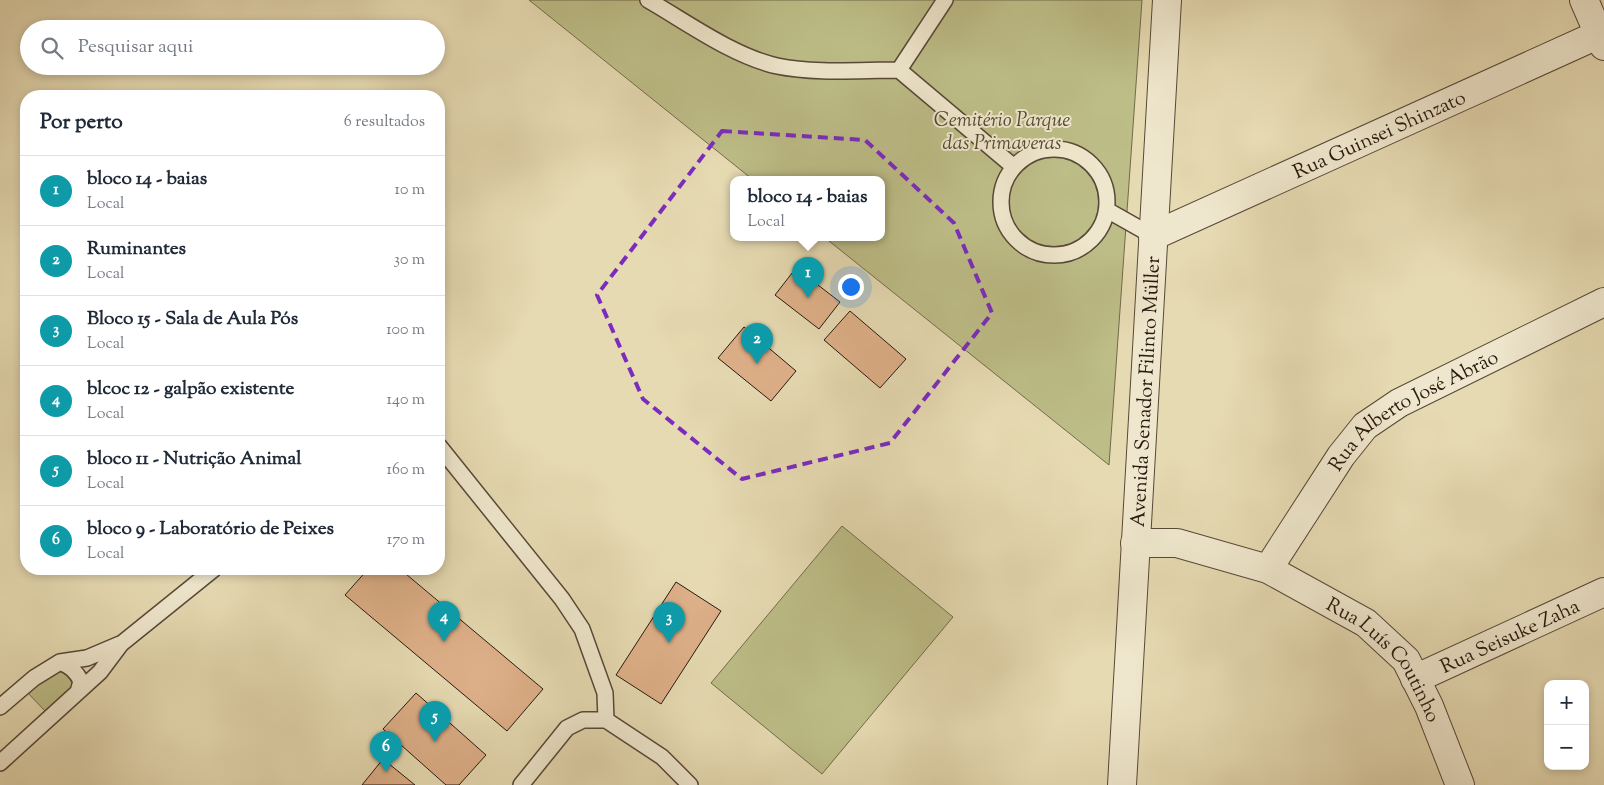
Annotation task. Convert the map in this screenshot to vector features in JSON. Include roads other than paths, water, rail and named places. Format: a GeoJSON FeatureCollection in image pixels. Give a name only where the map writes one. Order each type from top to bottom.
{"type":"FeatureCollection","features":[{"type":"Feature","properties":{"kind":"street","name":"Avenida Senador Filinto Müller"},"geometry":{"type":"LineString","coordinates":[[1122,785],[1168,0]]}},
{"type":"Feature","properties":{"kind":"street"},"geometry":{"type":"LineString","coordinates":[[1584,0],[1602,38]]}},
{"type":"Feature","properties":{"kind":"street","name":"Rua Guinsei Shinzato"},"geometry":{"type":"LineString","coordinates":[[1153,236],[1602,38]]}},
{"type":"Feature","properties":{"kind":"street","name":"Rua Alberto José Abrão"},"geometry":{"type":"LineString","coordinates":[[1268,569],[1341,456],[1365,426],[1399,403],[1604,302]]}},
{"type":"Feature","properties":{"kind":"street","name":"Rua Luís Coutinho"},"geometry":{"type":"LineString","coordinates":[[1135,543],[1177,543],[1268,569],[1366,622],[1406,660],[1429,706],[1460,785]]}},
{"type":"Feature","properties":{"kind":"street","name":"Rua Seisuke Zaha"},"geometry":{"type":"LineString","coordinates":[[1415,679],[1604,592]]}},
{"type":"Feature","properties":{"kind":"lane"},"geometry":{"type":"LineString","coordinates":[[648,0],[742,54],[776,65],[805,70],[899,70],[1014,167]]}},
{"type":"Feature","properties":{"kind":"lane"},"geometry":{"type":"LineString","coordinates":[[899,70],[945,0]]}},
{"type":"Feature","properties":{"kind":"lane"},"geometry":{"type":"LineString","coordinates":[[1055,149],[1070,151],[1084,157],[1095,167],[1102,180],[1106,195],[1106,210],[1102,224],[1094,236],[1082,246],[1068,253],[1038,252],[1025,246],[1014,236],[1006,223],[1001,208],[1002,193],[1006,179],[1014,167],[1026,157],[1040,151],[1055,149]]}},
{"type":"Feature","properties":{"kind":"lane"},"geometry":{"type":"LineString","coordinates":[[1106,210],[1153,236]]}},
{"type":"Feature","properties":{"kind":"lane"},"geometry":{"type":"LineString","coordinates":[[445,453],[562,599],[582,629],[605,693],[606,720]]}},
{"type":"Feature","properties":{"kind":"lane"},"geometry":{"type":"LineString","coordinates":[[0,763],[100,672],[122,644],[207,575]]}},
{"type":"Feature","properties":{"kind":"lane"},"geometry":{"type":"LineString","coordinates":[[0,708],[34,678],[60,662],[87,658],[122,644]]}},
{"type":"Feature","properties":{"kind":"lane"},"geometry":{"type":"LineString","coordinates":[[60,662],[70,666],[78,674],[81,681],[78,692]]}},
{"type":"Feature","properties":{"kind":"lane"},"geometry":{"type":"LineString","coordinates":[[521,785],[567,728],[583,720],[606,720],[662,757],[690,785]]}},
{"type":"Feature","properties":{"kind":"place","name":"bloco 14 - baias"},"geometry":{"type":"Point","coordinates":[808,298]}},
{"type":"Feature","properties":{"kind":"place","name":"Ruminantes"},"geometry":{"type":"Point","coordinates":[757,364]}},
{"type":"Feature","properties":{"kind":"place","name":"blcoc 12 - galpão existente"},"geometry":{"type":"Point","coordinates":[444,642]}},
{"type":"Feature","properties":{"kind":"place","name":"Bloco 15 - Sala de Aula Pós"},"geometry":{"type":"Point","coordinates":[669,643]}},
{"type":"Feature","properties":{"kind":"place","name":"bloco 11 - Nutrição Animal"},"geometry":{"type":"Point","coordinates":[435,742]}},
{"type":"Feature","properties":{"kind":"place","name":"bloco 9 - Laboratório de Peixes"},"geometry":{"type":"Point","coordinates":[386,772]}},
{"type":"Feature","properties":{"kind":"park label","name":"Cemitério Parque das Primaveras"},"geometry":{"type":"Point","coordinates":[1002,130]}}]}
